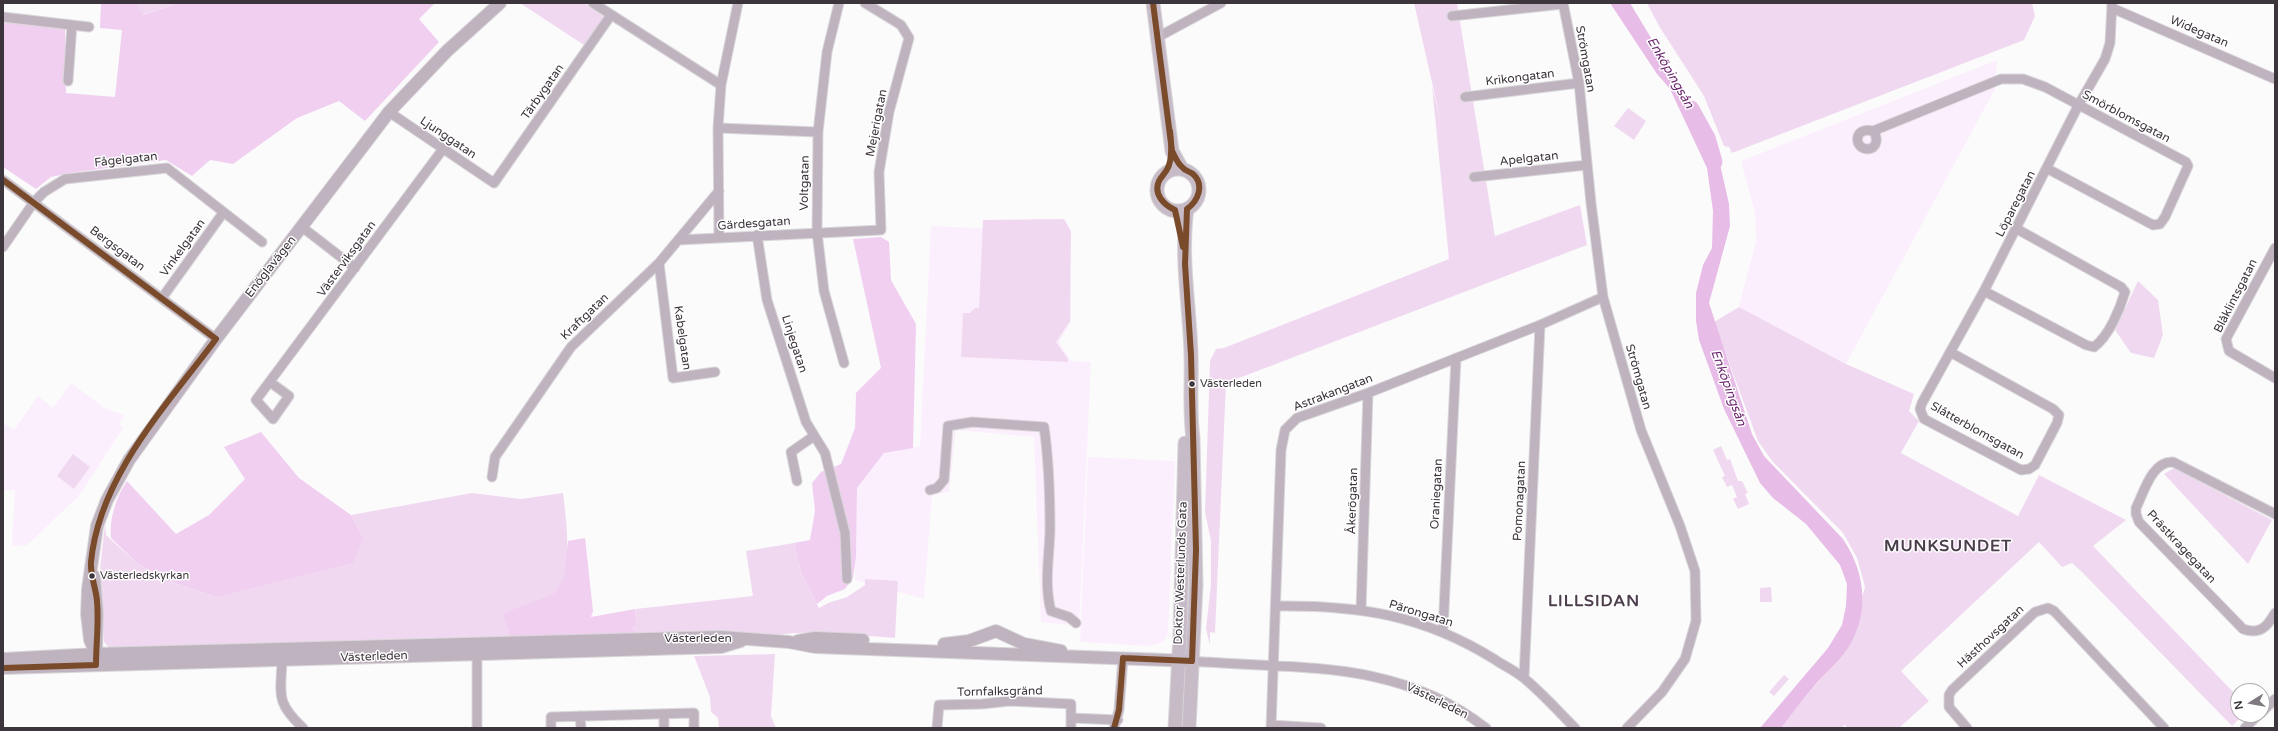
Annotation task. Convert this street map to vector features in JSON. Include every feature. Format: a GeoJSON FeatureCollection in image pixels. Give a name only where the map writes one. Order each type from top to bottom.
{"type":"FeatureCollection","features":[{"type":"Feature","properties":{"kind":"main road"},"geometry":{"type":"LineString","coordinates":[[1153,3],[1172,151],[1167,171],[1160,179],[1157,192],[1164,205],[1180,210],[1194,204],[1199,190],[1197,179],[1192,174],[1182,169],[1167,171]]}},
{"type":"Feature","properties":{"kind":"main road"},"geometry":{"type":"LineString","coordinates":[[1172,151],[1182,169]]}},
{"type":"Feature","properties":{"kind":"main road"},"geometry":{"type":"LineString","coordinates":[[1180,210],[1191,357],[1190,417]]}},
{"type":"Feature","properties":{"kind":"main road","name":"Doktor Westerlunds Gata"},"geometry":{"type":"LineString","coordinates":[[1175,728],[1179,660],[1185,440],[1190,417]]}},
{"type":"Feature","properties":{"kind":"main road","name":"Doktor Westerlunds Gata"},"geometry":{"type":"LineString","coordinates":[[1188,728],[1196,585],[1193,438],[1190,417]]}},
{"type":"Feature","properties":{"kind":"street","name":"Enöglavägen"},"geometry":{"type":"LineString","coordinates":[[96,660],[98,613],[91,563],[97,526],[118,478],[153,426],[216,339],[389,112],[447,50],[500,3]]}},
{"type":"Feature","properties":{"kind":"street"},"geometry":{"type":"LineString","coordinates":[[593,3],[721,85]]}},
{"type":"Feature","properties":{"kind":"street"},"geometry":{"type":"LineString","coordinates":[[719,238],[718,128],[721,85],[738,3]]}},
{"type":"Feature","properties":{"kind":"street","name":"Voltgatan"},"geometry":{"type":"LineString","coordinates":[[839,3],[827,52],[818,132],[817,232],[824,291],[844,363]]}},
{"type":"Feature","properties":{"kind":"street","name":"Mejerigatan"},"geometry":{"type":"LineString","coordinates":[[865,3],[901,25],[909,38],[889,112],[879,172],[880,230]]}},
{"type":"Feature","properties":{"kind":"street"},"geometry":{"type":"LineString","coordinates":[[1158,38],[1221,3]]}},
{"type":"Feature","properties":{"kind":"street"},"geometry":{"type":"LineString","coordinates":[[1452,16],[1563,4]]}},
{"type":"Feature","properties":{"kind":"street","name":"Strömgatan"},"geometry":{"type":"LineString","coordinates":[[1563,4],[1578,83],[1603,297],[1641,430],[1680,526],[1695,571],[1696,621],[1685,659],[1662,692],[1627,728]]}},
{"type":"Feature","properties":{"kind":"street","name":"Widegatan"},"geometry":{"type":"LineString","coordinates":[[2112,6],[2275,80]]}},
{"type":"Feature","properties":{"kind":"street","name":"Löparegatan"},"geometry":{"type":"LineString","coordinates":[[1920,409],[2017,229],[2078,106],[2108,52],[2112,6]]}},
{"type":"Feature","properties":{"kind":"street","name":"Tärbygatan"},"geometry":{"type":"LineString","coordinates":[[494,183],[611,15]]}},
{"type":"Feature","properties":{"kind":"street"},"geometry":{"type":"LineString","coordinates":[[3,17],[89,27]]}},
{"type":"Feature","properties":{"kind":"street"},"geometry":{"type":"LineString","coordinates":[[68,81],[72,25]]}},
{"type":"Feature","properties":{"kind":"street","name":"Smörblomsgatan"},"geometry":{"type":"LineString","coordinates":[[1873,130],[2001,79],[2013,78],[2033,82],[2186,162],[2188,166],[2188,171],[2160,224],[2153,225],[2048,169]]}},
{"type":"Feature","properties":{"kind":"street","name":"Krikongatan"},"geometry":{"type":"LineString","coordinates":[[1465,98],[1578,83]]}},
{"type":"Feature","properties":{"kind":"street","name":"Ljunggatan"},"geometry":{"type":"LineString","coordinates":[[389,112],[494,183]]}},
{"type":"Feature","properties":{"kind":"street"},"geometry":{"type":"LineString","coordinates":[[718,128],[818,132]]}},
{"type":"Feature","properties":{"kind":"street","name":"Västerviksgatan"},"geometry":{"type":"LineString","coordinates":[[270,382],[443,149]]}},
{"type":"Feature","properties":{"kind":"street","name":"Apelgatan"},"geometry":{"type":"LineString","coordinates":[[1474,177],[1587,165]]}},
{"type":"Feature","properties":{"kind":"street","name":"Fågelgatan"},"geometry":{"type":"LineString","coordinates":[[3,247],[34,202],[44,192],[65,179],[167,168],[262,242]]}},
{"type":"Feature","properties":{"kind":"street","name":"Bergsgatan"},"geometry":{"type":"LineString","coordinates":[[3,180],[216,339]]}},
{"type":"Feature","properties":{"kind":"street","name":"Kraftgatan"},"geometry":{"type":"LineString","coordinates":[[492,477],[495,457],[571,347],[660,263],[719,191]]}},
{"type":"Feature","properties":{"kind":"street","name":"Vinkelgatan"},"geometry":{"type":"LineString","coordinates":[[162,298],[223,213]]}},
{"type":"Feature","properties":{"kind":"street"},"geometry":{"type":"LineString","coordinates":[[302,226],[355,268]]}},
{"type":"Feature","properties":{"kind":"street"},"geometry":{"type":"LineString","coordinates":[[1984,291],[2086,345],[2094,347],[2100,342],[2108,327],[2125,292],[2121,287],[2017,229]]}},
{"type":"Feature","properties":{"kind":"street","name":"Gärdesgatan"},"geometry":{"type":"LineString","coordinates":[[678,240],[880,230]]}},
{"type":"Feature","properties":{"kind":"street","name":"Linjegatan"},"geometry":{"type":"LineString","coordinates":[[757,235],[767,300],[806,422],[825,454],[845,533],[847,579]]}},
{"type":"Feature","properties":{"kind":"street","name":"Blåklintsgatan"},"geometry":{"type":"LineString","coordinates":[[2275,248],[2226,344],[2229,351],[2275,378]]}},
{"type":"Feature","properties":{"kind":"street","name":"Kabelgatan"},"geometry":{"type":"LineString","coordinates":[[660,263],[674,378],[715,372]]}},
{"type":"Feature","properties":{"kind":"street","name":"Astrakangatan"},"geometry":{"type":"LineString","coordinates":[[1271,726],[1281,450],[1285,430],[1297,418],[1368,393],[1540,325],[1603,297]]}},
{"type":"Feature","properties":{"kind":"street","name":"Pomonagatan"},"geometry":{"type":"LineString","coordinates":[[1524,678],[1540,325]]}},
{"type":"Feature","properties":{"kind":"street","name":"Slåtterblomsgatan"},"geometry":{"type":"LineString","coordinates":[[1920,409],[1924,419],[2020,470],[2029,470],[2035,465],[2057,423],[2059,415],[2053,409],[1950,352]]}},
{"type":"Feature","properties":{"kind":"street","name":"Oraniegatan"},"geometry":{"type":"LineString","coordinates":[[1443,631],[1456,358]]}},
{"type":"Feature","properties":{"kind":"street","name":"Åkerögatan"},"geometry":{"type":"LineString","coordinates":[[1361,610],[1368,393]]}},
{"type":"Feature","properties":{"kind":"street"},"geometry":{"type":"LineString","coordinates":[[930,490],[937,488],[944,480],[948,426],[972,422],[1044,426],[1050,482],[1047,583],[1049,602],[1051,611],[1069,617],[1076,623]]}},
{"type":"Feature","properties":{"kind":"street"},"geometry":{"type":"LineString","coordinates":[[797,481],[792,452],[814,436]]}},
{"type":"Feature","properties":{"kind":"street","name":"Prästkragegatan"},"geometry":{"type":"LineString","coordinates":[[2275,514],[2173,462],[2167,462],[2157,467],[2136,508],[2136,514],[2139,522],[2243,629],[2251,631],[2261,630],[2268,625],[2275,612]]}},
{"type":"Feature","properties":{"kind":"street","name":"Pärongatan"},"geometry":{"type":"LineString","coordinates":[[1276,606],[1312,606],[1361,610],[1395,616],[1443,631],[1469,643],[1524,678],[1575,728]]}},
{"type":"Feature","properties":{"kind":"street","name":"Hästhovsgatan"},"geometry":{"type":"LineString","coordinates":[[1967,728],[1949,707],[1949,695],[1952,690],[2035,612],[2048,608],[2054,611],[2164,728]]}},
{"type":"Feature","properties":{"kind":"street","name":"Västerleden"},"geometry":{"type":"LineString","coordinates":[[789,642],[815,638],[942,644],[969,641],[996,631],[1024,644],[1056,649],[1074,655]]}},
{"type":"Feature","properties":{"kind":"street"},"geometry":{"type":"LineString","coordinates":[[982,636],[980,643],[987,653]]}},
{"type":"Feature","properties":{"kind":"street","name":"Västerleden"},"geometry":{"type":"LineString","coordinates":[[3,659],[96,660],[477,649],[721,647],[745,640],[789,642],[815,647],[1074,655],[1344,670],[1382,677],[1434,697],[1462,712],[1486,728]]}},
{"type":"Feature","properties":{"kind":"street"},"geometry":{"type":"LineString","coordinates":[[477,649],[477,728]]}},
{"type":"Feature","properties":{"kind":"street"},"geometry":{"type":"LineString","coordinates":[[282,654],[282,702],[289,715],[303,728]]}},
{"type":"Feature","properties":{"kind":"street"},"geometry":{"type":"LineString","coordinates":[[1071,728],[1072,718],[1116,724],[1123,658]]}},
{"type":"Feature","properties":{"kind":"street","name":"Västerleden"},"geometry":{"type":"LineString","coordinates":[[3,668],[96,660]]}},
{"type":"Feature","properties":{"kind":"street","name":"Tornfalksgränd"},"geometry":{"type":"LineString","coordinates":[[937,728],[939,705],[982,704],[1010,701],[1071,704],[1072,718]]}},
{"type":"Feature","properties":{"kind":"street"},"geometry":{"type":"LineString","coordinates":[[551,728],[551,718],[694,713],[694,728]]}},
{"type":"Feature","properties":{"kind":"street"},"geometry":{"type":"LineString","coordinates":[[664,714],[664,728]]}},
{"type":"Feature","properties":{"kind":"street"},"geometry":{"type":"LineString","coordinates":[[580,716],[581,728]]}},
{"type":"Feature","properties":{"kind":"street"},"geometry":{"type":"LineString","coordinates":[[1271,726],[1321,728]]}},
{"type":"Feature","properties":{"kind":"shaded area"},"geometry":{"type":"Polygon","coordinates":[[[101,3],[136,3],[143,15],[178,3],[435,3],[419,19],[439,42],[365,121],[339,101],[297,118],[233,164],[210,160],[192,176],[166,160],[51,177],[36,189],[3,167],[3,21],[65,27],[66,93],[115,97],[122,30],[100,28],[101,3]]]}},
{"type":"Feature","properties":{"kind":"shaded area"},"geometry":{"type":"Polygon","coordinates":[[[136,3],[178,3],[142,15],[136,3]]]}},
{"type":"Feature","properties":{"kind":"shaded area"},"geometry":{"type":"Polygon","coordinates":[[[520,3],[585,3],[604,17],[584,45],[520,3]]]}},
{"type":"Feature","properties":{"kind":"shaded area"},"geometry":{"type":"Polygon","coordinates":[[[1414,3],[1457,3],[1495,236],[1580,205],[1587,245],[1226,383],[1215,633],[1210,632],[1210,645],[1206,629],[1211,584],[1211,541],[1205,512],[1210,361],[1216,349],[1224,348],[1449,259],[1432,86],[1441,122],[1414,3]]]}},
{"type":"Feature","properties":{"kind":"shaded area"},"geometry":{"type":"Polygon","coordinates":[[[1647,3],[2032,3],[2035,16],[2024,40],[1732,153],[1729,147],[1724,146],[1704,96],[1659,26],[1647,3]]]}},
{"type":"Feature","properties":{"kind":"shaded area"},"geometry":{"type":"Polygon","coordinates":[[[1997,60],[1995,89],[1846,364],[1739,307],[1756,241],[1755,213],[1741,161],[1997,60]]]}},
{"type":"Feature","properties":{"kind":"shaded area"},"geometry":{"type":"Polygon","coordinates":[[[1628,108],[1646,121],[1634,140],[1614,126],[1628,108]]]}},
{"type":"Feature","properties":{"kind":"shaded area"},"geometry":{"type":"Polygon","coordinates":[[[1064,219],[1071,231],[1070,321],[1056,342],[1068,359],[1068,362],[961,357],[963,313],[970,313],[975,308],[979,308],[983,220],[1064,219]]]}},
{"type":"Feature","properties":{"kind":"shaded area"},"geometry":{"type":"Polygon","coordinates":[[[931,226],[1070,232],[1071,322],[1059,342],[1071,361],[1091,362],[1079,626],[1041,622],[1034,437],[956,430],[949,492],[932,495],[924,599],[855,580],[857,488],[884,453],[920,446],[931,226]]]}},
{"type":"Feature","properties":{"kind":"shaded area"},"geometry":{"type":"Polygon","coordinates":[[[881,237],[889,242],[891,280],[916,324],[913,448],[884,453],[857,488],[856,557],[853,578],[845,589],[827,596],[817,604],[801,573],[794,543],[810,540],[815,511],[812,483],[821,472],[841,464],[855,428],[856,393],[881,368],[853,239],[881,237]]]}},
{"type":"Feature","properties":{"kind":"shaded area"},"geometry":{"type":"Polygon","coordinates":[[[2138,281],[2158,300],[2163,335],[2154,358],[2131,353],[2115,330],[2138,281]]]}},
{"type":"Feature","properties":{"kind":"shaded area"},"geometry":{"type":"Polygon","coordinates":[[[1739,307],[1846,364],[1914,394],[1909,411],[1919,421],[1901,453],[2018,516],[2039,475],[2126,520],[2093,546],[2230,689],[2230,723],[2235,723],[2232,726],[2081,571],[2072,563],[2062,567],[2039,542],[1901,671],[1929,701],[1899,728],[1847,728],[1845,725],[1841,728],[1778,728],[1830,668],[1852,632],[1865,587],[1857,558],[1843,533],[1772,461],[1758,441],[1714,322],[1739,307]]]}},
{"type":"Feature","properties":{"kind":"shaded area"},"geometry":{"type":"Polygon","coordinates":[[[71,383],[106,409],[124,415],[119,424],[123,428],[79,496],[27,545],[12,546],[15,490],[3,490],[3,477],[5,477],[3,469],[3,423],[14,430],[38,396],[53,408],[71,383]]]}},
{"type":"Feature","properties":{"kind":"shaded area"},"geometry":{"type":"Polygon","coordinates":[[[261,432],[299,478],[351,515],[363,537],[353,563],[216,597],[177,584],[139,565],[111,538],[111,523],[114,508],[127,481],[176,534],[209,515],[245,479],[224,447],[261,432]]]}},
{"type":"Feature","properties":{"kind":"shaded area"},"geometry":{"type":"Polygon","coordinates":[[[1721,446],[1727,460],[1730,459],[1738,481],[1742,481],[1748,493],[1745,494],[1749,504],[1738,509],[1733,499],[1737,497],[1732,485],[1727,487],[1722,477],[1725,476],[1713,450],[1721,446]]]}},
{"type":"Feature","properties":{"kind":"shaded area"},"geometry":{"type":"Polygon","coordinates":[[[73,454],[90,467],[74,489],[57,476],[73,454]]]}},
{"type":"Feature","properties":{"kind":"shaded area"},"geometry":{"type":"Polygon","coordinates":[[[1088,457],[1175,461],[1168,633],[1164,641],[1158,644],[1150,646],[1080,642],[1088,457]]]}},
{"type":"Feature","properties":{"kind":"shaded area"},"geometry":{"type":"Polygon","coordinates":[[[2174,468],[2272,520],[2248,564],[2164,474],[2174,468]]]}},
{"type":"Feature","properties":{"kind":"shaded area"},"geometry":{"type":"Polygon","coordinates":[[[472,493],[521,499],[563,493],[567,531],[567,562],[564,576],[560,587],[553,595],[536,603],[504,613],[511,640],[382,643],[373,640],[359,645],[109,648],[104,642],[100,569],[105,523],[106,535],[139,565],[177,584],[216,597],[363,537],[351,515],[472,493]]]}},
{"type":"Feature","properties":{"kind":"shaded area"},"geometry":{"type":"Polygon","coordinates":[[[585,538],[593,611],[591,617],[635,609],[637,626],[633,627],[635,636],[511,640],[503,613],[554,594],[564,577],[568,541],[585,538]]]}},
{"type":"Feature","properties":{"kind":"shaded area"},"geometry":{"type":"Polygon","coordinates":[[[794,543],[801,573],[819,608],[828,603],[847,597],[865,585],[865,579],[898,581],[895,638],[813,633],[782,634],[770,637],[635,636],[633,627],[637,626],[635,609],[753,596],[746,551],[794,543]]]}},
{"type":"Feature","properties":{"kind":"shaded area"},"geometry":{"type":"Polygon","coordinates":[[[1771,587],[1772,602],[1760,602],[1760,588],[1771,587]]]}},
{"type":"Feature","properties":{"kind":"shaded area"},"geometry":{"type":"Polygon","coordinates":[[[775,654],[771,716],[776,728],[719,728],[718,718],[711,712],[710,697],[694,656],[775,654]]]}},
{"type":"Feature","properties":{"kind":"shaded area"},"geometry":{"type":"Polygon","coordinates":[[[1784,675],[1789,679],[1774,696],[1769,692],[1784,675]]]}},
{"type":"Feature","properties":{"kind":"water"},"geometry":{"type":"Polygon","coordinates":[[[1610,3],[1630,3],[1677,81],[1720,164],[1729,204],[1730,226],[1709,303],[1752,434],[1764,456],[1843,539],[1856,564],[1860,577],[1862,590],[1861,617],[1848,649],[1819,680],[1781,728],[1760,728],[1828,648],[1842,625],[1846,606],[1847,584],[1840,565],[1806,524],[1773,498],[1760,483],[1724,409],[1699,340],[1696,321],[1696,293],[1703,265],[1712,248],[1713,211],[1707,168],[1670,89],[1657,74],[1610,3]]]}},
{"type":"Feature","properties":{"kind":"waterway","name":"Enköpingsån"},"geometry":{"type":"LineString","coordinates":[[1691,109],[1707,138],[1714,162]]}},
{"type":"Feature","properties":{"kind":"transit line"},"geometry":{"type":"LineString","coordinates":[[1123,658],[1192,661],[1196,550],[1191,355],[1185,264],[1187,209],[1191,206],[1199,193],[1199,183],[1193,174],[1180,165],[1172,151],[1153,3]]}},
{"type":"Feature","properties":{"kind":"transit line"},"geometry":{"type":"LineString","coordinates":[[1170,131],[1171,157],[1167,170],[1159,181],[1157,190],[1164,202],[1175,210],[1183,247]]}},
{"type":"Feature","properties":{"kind":"transit line"},"geometry":{"type":"LineString","coordinates":[[3,180],[216,339]]}},
{"type":"Feature","properties":{"kind":"transit line"},"geometry":{"type":"LineString","coordinates":[[3,668],[96,665],[98,609],[91,572],[91,562],[97,530],[107,500],[121,471],[138,443],[216,339]]}},
{"type":"Feature","properties":{"kind":"transit line"},"geometry":{"type":"LineString","coordinates":[[1114,728],[1119,710],[1123,658]]}},
{"type":"Feature","properties":{"kind":"place","name":"Västerleden"},"geometry":{"type":"Point","coordinates":[1192,384]}},
{"type":"Feature","properties":{"kind":"place","name":"Västerledskyrkan"},"geometry":{"type":"Point","coordinates":[92,576]}},
{"type":"Feature","properties":{"kind":"district","name":"MUNKSUNDET"},"geometry":{"type":"Point","coordinates":[1948,547]}},
{"type":"Feature","properties":{"kind":"district","name":"LILLSIDAN"},"geometry":{"type":"Point","coordinates":[1594,602]}}]}
